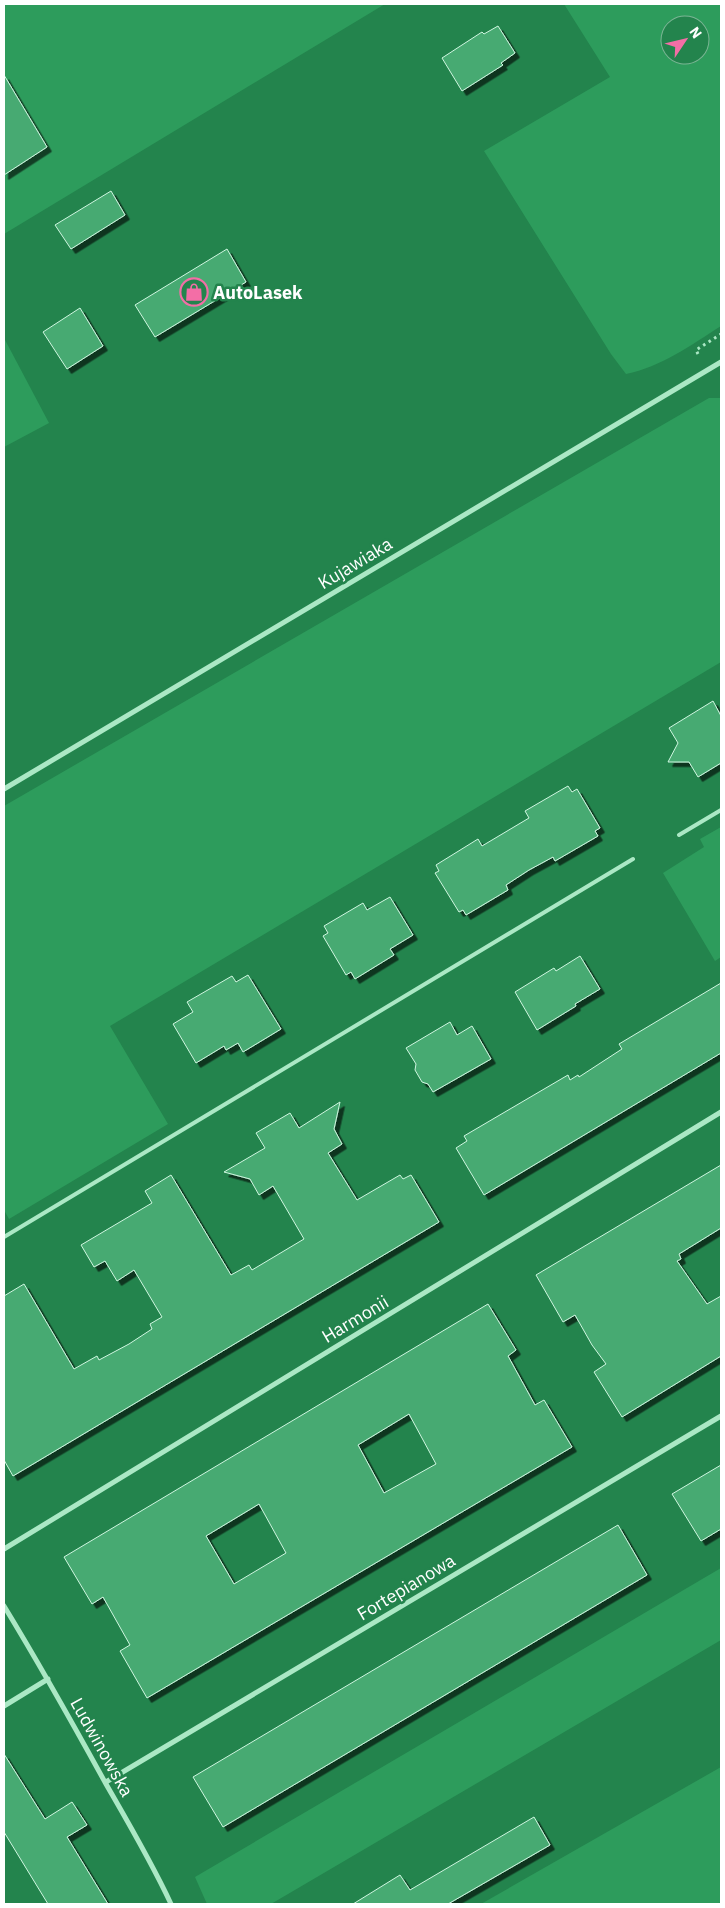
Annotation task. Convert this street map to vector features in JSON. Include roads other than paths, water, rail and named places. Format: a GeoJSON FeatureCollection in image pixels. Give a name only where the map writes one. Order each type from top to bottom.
{"type":"FeatureCollection","features":[{"type":"Feature","properties":{"kind":"street","name":"Kujawiaka"},"geometry":{"type":"LineString","coordinates":[[4,789],[721,362]]}},
{"type":"Feature","properties":{"kind":"street","name":"Harmonii"},"geometry":{"type":"LineString","coordinates":[[4,1549],[721,1112]]}},
{"type":"Feature","properties":{"kind":"street","name":"Fortepianowa"},"geometry":{"type":"LineString","coordinates":[[106,1782],[721,1416]]}},
{"type":"Feature","properties":{"kind":"street","name":"Ludwinowska"},"geometry":{"type":"LineString","coordinates":[[4,1606],[48,1679],[152,1864],[171,1904]]}},
{"type":"Feature","properties":{"kind":"street"},"geometry":{"type":"LineString","coordinates":[[4,1706],[48,1679]]}},
{"type":"Feature","properties":{"kind":"lane"},"geometry":{"type":"LineString","coordinates":[[679,835],[721,810]]}},
{"type":"Feature","properties":{"kind":"lane"},"geometry":{"type":"LineString","coordinates":[[4,1238],[633,859]]}},
{"type":"Feature","properties":{"kind":"place","name":"AutoLasek"},"geometry":{"type":"Point","coordinates":[194,292]}}]}
